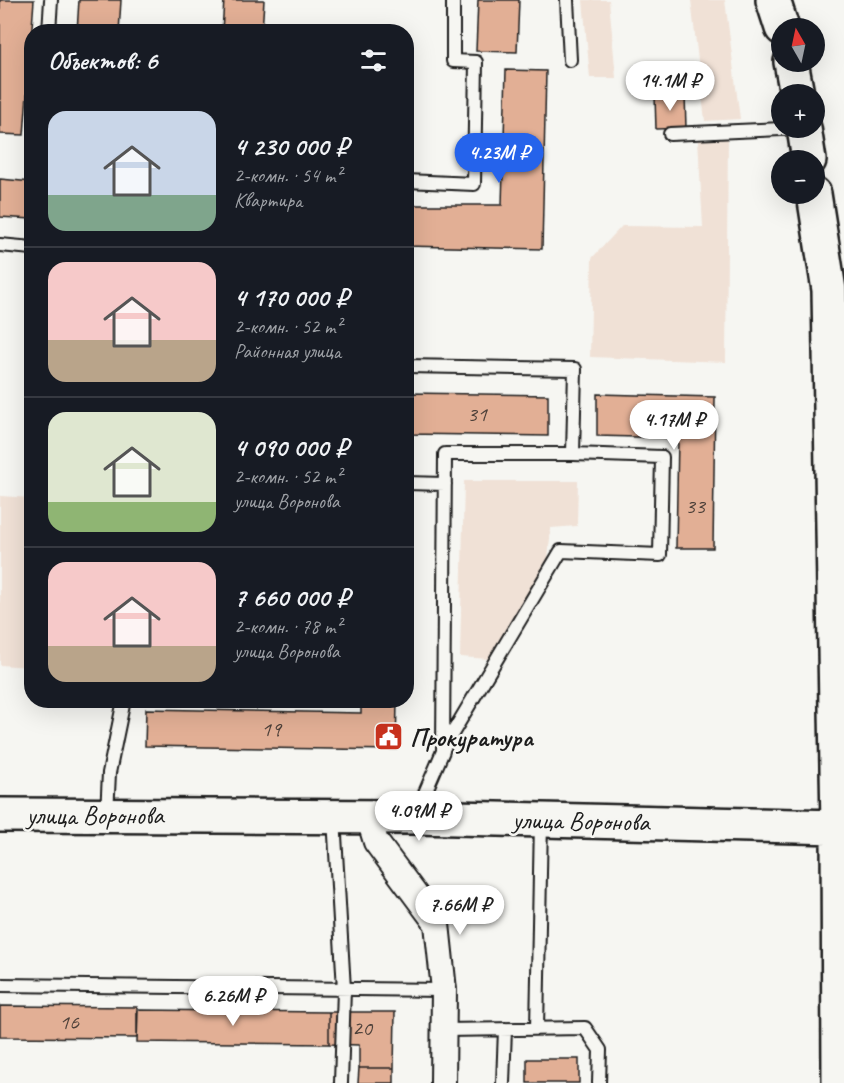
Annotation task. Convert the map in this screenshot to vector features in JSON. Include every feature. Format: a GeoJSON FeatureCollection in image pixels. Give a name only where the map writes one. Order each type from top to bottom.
{"type":"FeatureCollection","features":[{"type":"Feature","properties":{"kind":"main road"},"geometry":{"type":"LineString","coordinates":[[772,0],[778,18]]}},
{"type":"Feature","properties":{"kind":"main road"},"geometry":{"type":"LineString","coordinates":[[816,204],[829,290],[840,1076]]}},
{"type":"Feature","properties":{"kind":"main road","name":"улица Воронова"},"geometry":{"type":"LineString","coordinates":[[0,815],[368,816],[838,826]]}},
{"type":"Feature","properties":{"kind":"street"},"geometry":{"type":"LineString","coordinates":[[368,816],[376,842],[437,924],[444,990],[442,1083]]}},
{"type":"Feature","properties":{"kind":"lane"},"geometry":{"type":"LineString","coordinates":[[50,24],[51,0]]}},
{"type":"Feature","properties":{"kind":"lane"},"geometry":{"type":"LineString","coordinates":[[414,181],[474,184],[476,62],[453,61],[453,0]]}},
{"type":"Feature","properties":{"kind":"lane"},"geometry":{"type":"LineString","coordinates":[[567,0],[570,60]]}},
{"type":"Feature","properties":{"kind":"lane"},"geometry":{"type":"LineString","coordinates":[[670,134],[771,129]]}},
{"type":"Feature","properties":{"kind":"lane"},"geometry":{"type":"LineString","coordinates":[[0,245],[24,247]]}},
{"type":"Feature","properties":{"kind":"lane"},"geometry":{"type":"LineString","coordinates":[[414,366],[575,369],[573,454]]}},
{"type":"Feature","properties":{"kind":"lane"},"geometry":{"type":"LineString","coordinates":[[415,817],[443,750],[561,551],[660,555],[662,457],[445,454],[443,750]]}},
{"type":"Feature","properties":{"kind":"lane"},"geometry":{"type":"LineString","coordinates":[[414,483],[445,484]]}},
{"type":"Feature","properties":{"kind":"lane"},"geometry":{"type":"LineString","coordinates":[[107,815],[109,773],[122,708]]}},
{"type":"Feature","properties":{"kind":"lane"},"geometry":{"type":"LineString","coordinates":[[334,817],[344,989],[341,1083]]}},
{"type":"Feature","properties":{"kind":"lane"},"geometry":{"type":"LineString","coordinates":[[537,1029],[541,820]]}},
{"type":"Feature","properties":{"kind":"lane"},"geometry":{"type":"LineString","coordinates":[[0,986],[444,990]]}},
{"type":"Feature","properties":{"kind":"lane"},"geometry":{"type":"LineString","coordinates":[[443,1030],[585,1028],[600,1050],[599,1083]]}},
{"type":"Feature","properties":{"kind":"lane"},"geometry":{"type":"LineString","coordinates":[[503,1083],[505,1029]]}},
{"type":"Feature","properties":{"kind":"shaded area"},"geometry":{"type":"Polygon","coordinates":[[[583,0],[609,0],[616,78],[590,78],[583,0]]]}},
{"type":"Feature","properties":{"kind":"shaded area"},"geometry":{"type":"Polygon","coordinates":[[[691,0],[725,0],[740,119],[705,121],[691,0]]]}},
{"type":"Feature","properties":{"kind":"shaded area"},"geometry":{"type":"Polygon","coordinates":[[[728,137],[726,362],[590,357],[592,258],[622,226],[703,227],[698,139],[728,137]]]}},
{"type":"Feature","properties":{"kind":"shaded area"},"geometry":{"type":"Polygon","coordinates":[[[464,481],[578,481],[577,526],[551,528],[548,559],[489,659],[460,657],[464,481]]]}},
{"type":"Feature","properties":{"kind":"shaded area"},"geometry":{"type":"Polygon","coordinates":[[[0,496],[24,498],[24,667],[0,665],[0,496]]]}},
{"type":"Feature","properties":{"kind":"building"},"geometry":{"type":"Polygon","coordinates":[[[0,0],[34,0],[32,24],[24,24],[24,135],[0,134],[0,0]]]}},
{"type":"Feature","properties":{"kind":"building"},"geometry":{"type":"Polygon","coordinates":[[[79,0],[121,0],[120,24],[78,24],[79,0]]]}},
{"type":"Feature","properties":{"kind":"building"},"geometry":{"type":"Polygon","coordinates":[[[224,0],[264,0],[262,24],[222,24],[224,0]]]}},
{"type":"Feature","properties":{"kind":"building"},"geometry":{"type":"Polygon","coordinates":[[[478,0],[519,0],[517,52],[476,51],[478,0]]]}},
{"type":"Feature","properties":{"kind":"building"},"geometry":{"type":"Polygon","coordinates":[[[506,70],[546,71],[542,249],[414,246],[414,205],[502,205],[506,70]]]}},
{"type":"Feature","properties":{"kind":"building"},"geometry":{"type":"Polygon","coordinates":[[[685,95],[686,128],[656,129],[655,96],[685,95]]]}},
{"type":"Feature","properties":{"kind":"building"},"geometry":{"type":"Polygon","coordinates":[[[0,179],[24,181],[24,218],[0,217],[0,179]]]}},
{"type":"Feature","properties":{"kind":"building"},"geometry":{"type":"Polygon","coordinates":[[[414,393],[548,395],[548,436],[414,434],[414,393]]]}},
{"type":"Feature","properties":{"kind":"building"},"geometry":{"type":"Polygon","coordinates":[[[597,394],[715,397],[713,548],[676,548],[678,438],[597,436],[597,394]]]}},
{"type":"Feature","properties":{"kind":"building"},"geometry":{"type":"Polygon","coordinates":[[[361,708],[397,708],[396,750],[145,746],[146,709],[361,713],[361,708]]]}},
{"type":"Feature","properties":{"kind":"building"},"geometry":{"type":"Polygon","coordinates":[[[0,1006],[137,1007],[137,1038],[0,1037],[0,1006]]]}},
{"type":"Feature","properties":{"kind":"building"},"geometry":{"type":"Polygon","coordinates":[[[138,1010],[329,1012],[329,1044],[137,1042],[138,1010]]]}},
{"type":"Feature","properties":{"kind":"building"},"geometry":{"type":"Polygon","coordinates":[[[329,1012],[395,1012],[394,1068],[359,1068],[359,1045],[329,1044],[329,1012]]]}},
{"type":"Feature","properties":{"kind":"building"},"geometry":{"type":"Polygon","coordinates":[[[527,1059],[579,1059],[579,1083],[527,1083],[527,1059]]]}},
{"type":"Feature","properties":{"kind":"building"},"geometry":{"type":"Polygon","coordinates":[[[359,1068],[394,1068],[394,1083],[358,1083],[359,1068]]]}},
{"type":"Feature","properties":{"kind":"place","name":"Прокуратура"},"geometry":{"type":"Point","coordinates":[389,737]}}]}
